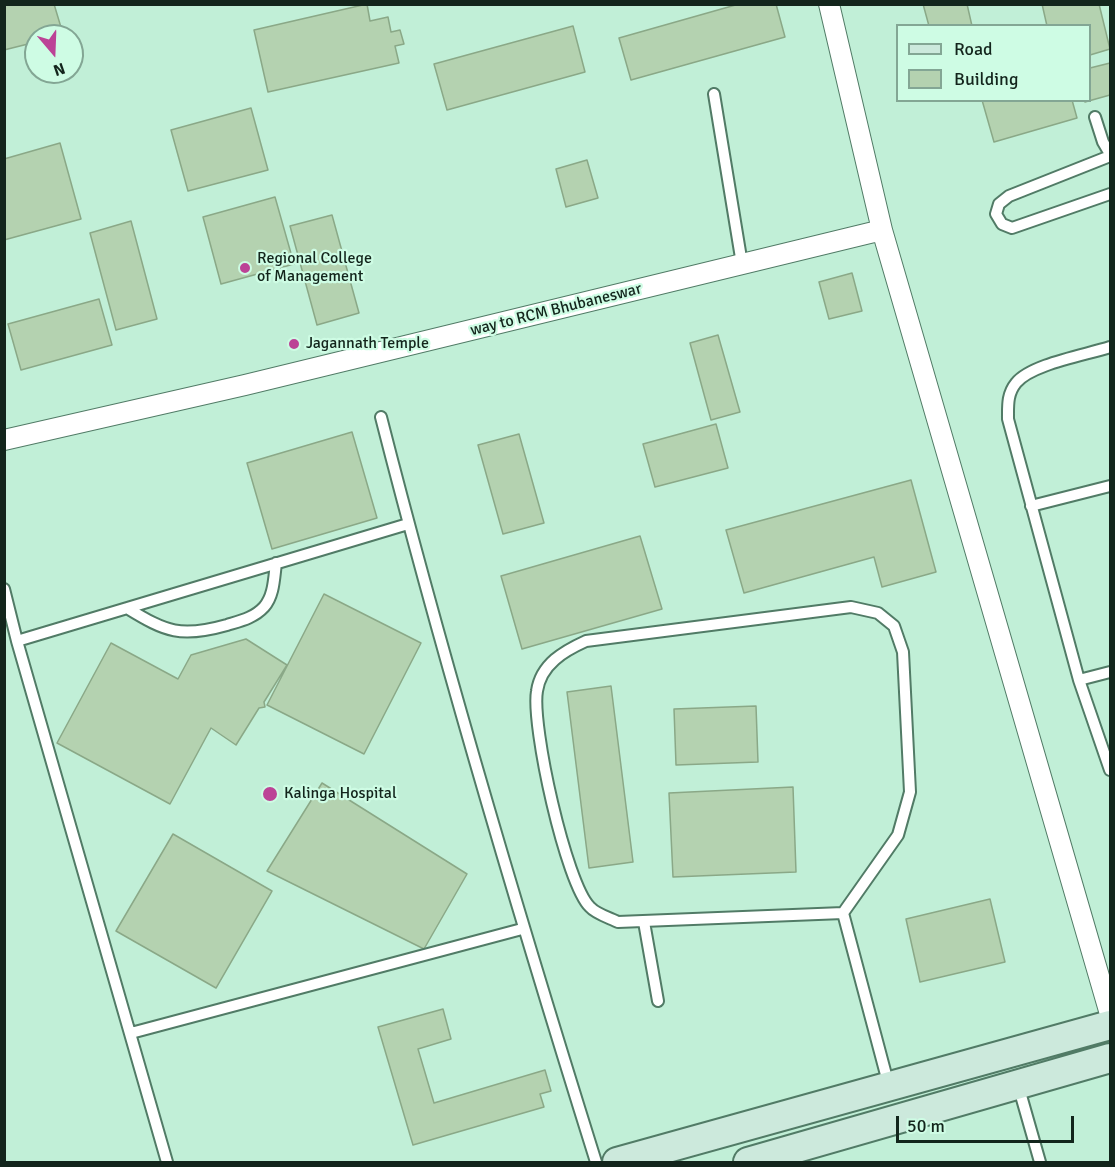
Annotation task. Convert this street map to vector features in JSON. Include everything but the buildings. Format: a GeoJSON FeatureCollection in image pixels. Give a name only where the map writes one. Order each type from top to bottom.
{"type":"FeatureCollection","features":[{"type":"Feature","properties":{"kind":"street"},"geometry":{"type":"LineString","coordinates":[[829,4],[882,230],[1110,1014]]}},
{"type":"Feature","properties":{"kind":"street","name":"way to RCM Bhubaneswar"},"geometry":{"type":"LineString","coordinates":[[4,440],[245,385],[882,230]]}},
{"type":"Feature","properties":{"kind":"street"},"geometry":{"type":"LineString","coordinates":[[617,1162],[1110,1025]]}},
{"type":"Feature","properties":{"kind":"street"},"geometry":{"type":"LineString","coordinates":[[748,1162],[1110,1058]]}},
{"type":"Feature","properties":{"kind":"lane"},"geometry":{"type":"LineString","coordinates":[[714,94],[742,264]]}},
{"type":"Feature","properties":{"kind":"lane"},"geometry":{"type":"LineString","coordinates":[[1095,117],[1102,142],[1110,155],[1009,196],[999,204],[996,214],[1002,224],[1012,228],[1110,194]]}},
{"type":"Feature","properties":{"kind":"lane"},"geometry":{"type":"LineString","coordinates":[[1110,347],[1027,373],[1015,384],[1008,399],[1008,419],[1031,506],[1079,680],[1110,770]]}},
{"type":"Feature","properties":{"kind":"lane"},"geometry":{"type":"LineString","coordinates":[[381,417],[408,524],[522,929],[596,1162]]}},
{"type":"Feature","properties":{"kind":"lane"},"geometry":{"type":"LineString","coordinates":[[1031,506],[1110,486]]}},
{"type":"Feature","properties":{"kind":"lane"},"geometry":{"type":"LineString","coordinates":[[16,641],[408,524]]}},
{"type":"Feature","properties":{"kind":"lane"},"geometry":{"type":"LineString","coordinates":[[127,608],[151,622],[176,631],[198,633],[249,618],[265,606],[273,590],[276,563]]}},
{"type":"Feature","properties":{"kind":"lane"},"geometry":{"type":"LineString","coordinates":[[4,589],[16,641],[167,1162]]}},
{"type":"Feature","properties":{"kind":"lane"},"geometry":{"type":"LineString","coordinates":[[851,607],[878,613],[894,626],[903,652],[910,792],[898,835],[843,913],[618,922],[591,908],[578,889],[544,773],[537,691],[545,670],[561,653],[586,641],[851,607]]}},
{"type":"Feature","properties":{"kind":"lane"},"geometry":{"type":"LineString","coordinates":[[1079,680],[1110,672]]}},
{"type":"Feature","properties":{"kind":"lane"},"geometry":{"type":"LineString","coordinates":[[843,913],[890,1086]]}},
{"type":"Feature","properties":{"kind":"lane"},"geometry":{"type":"LineString","coordinates":[[644,922],[658,1001]]}},
{"type":"Feature","properties":{"kind":"lane"},"geometry":{"type":"LineString","coordinates":[[131,1033],[522,929]]}},
{"type":"Feature","properties":{"kind":"lane"},"geometry":{"type":"LineString","coordinates":[[1018,1084],[1040,1162]]}},
{"type":"Feature","properties":{"kind":"place","name":"Regional College of Management"},"geometry":{"type":"Point","coordinates":[245,268]}},
{"type":"Feature","properties":{"kind":"place","name":"Jagannath Temple"},"geometry":{"type":"Point","coordinates":[294,344]}},
{"type":"Feature","properties":{"kind":"place","name":"Kalinga Hospital"},"geometry":{"type":"Point","coordinates":[270,794]}}]}
